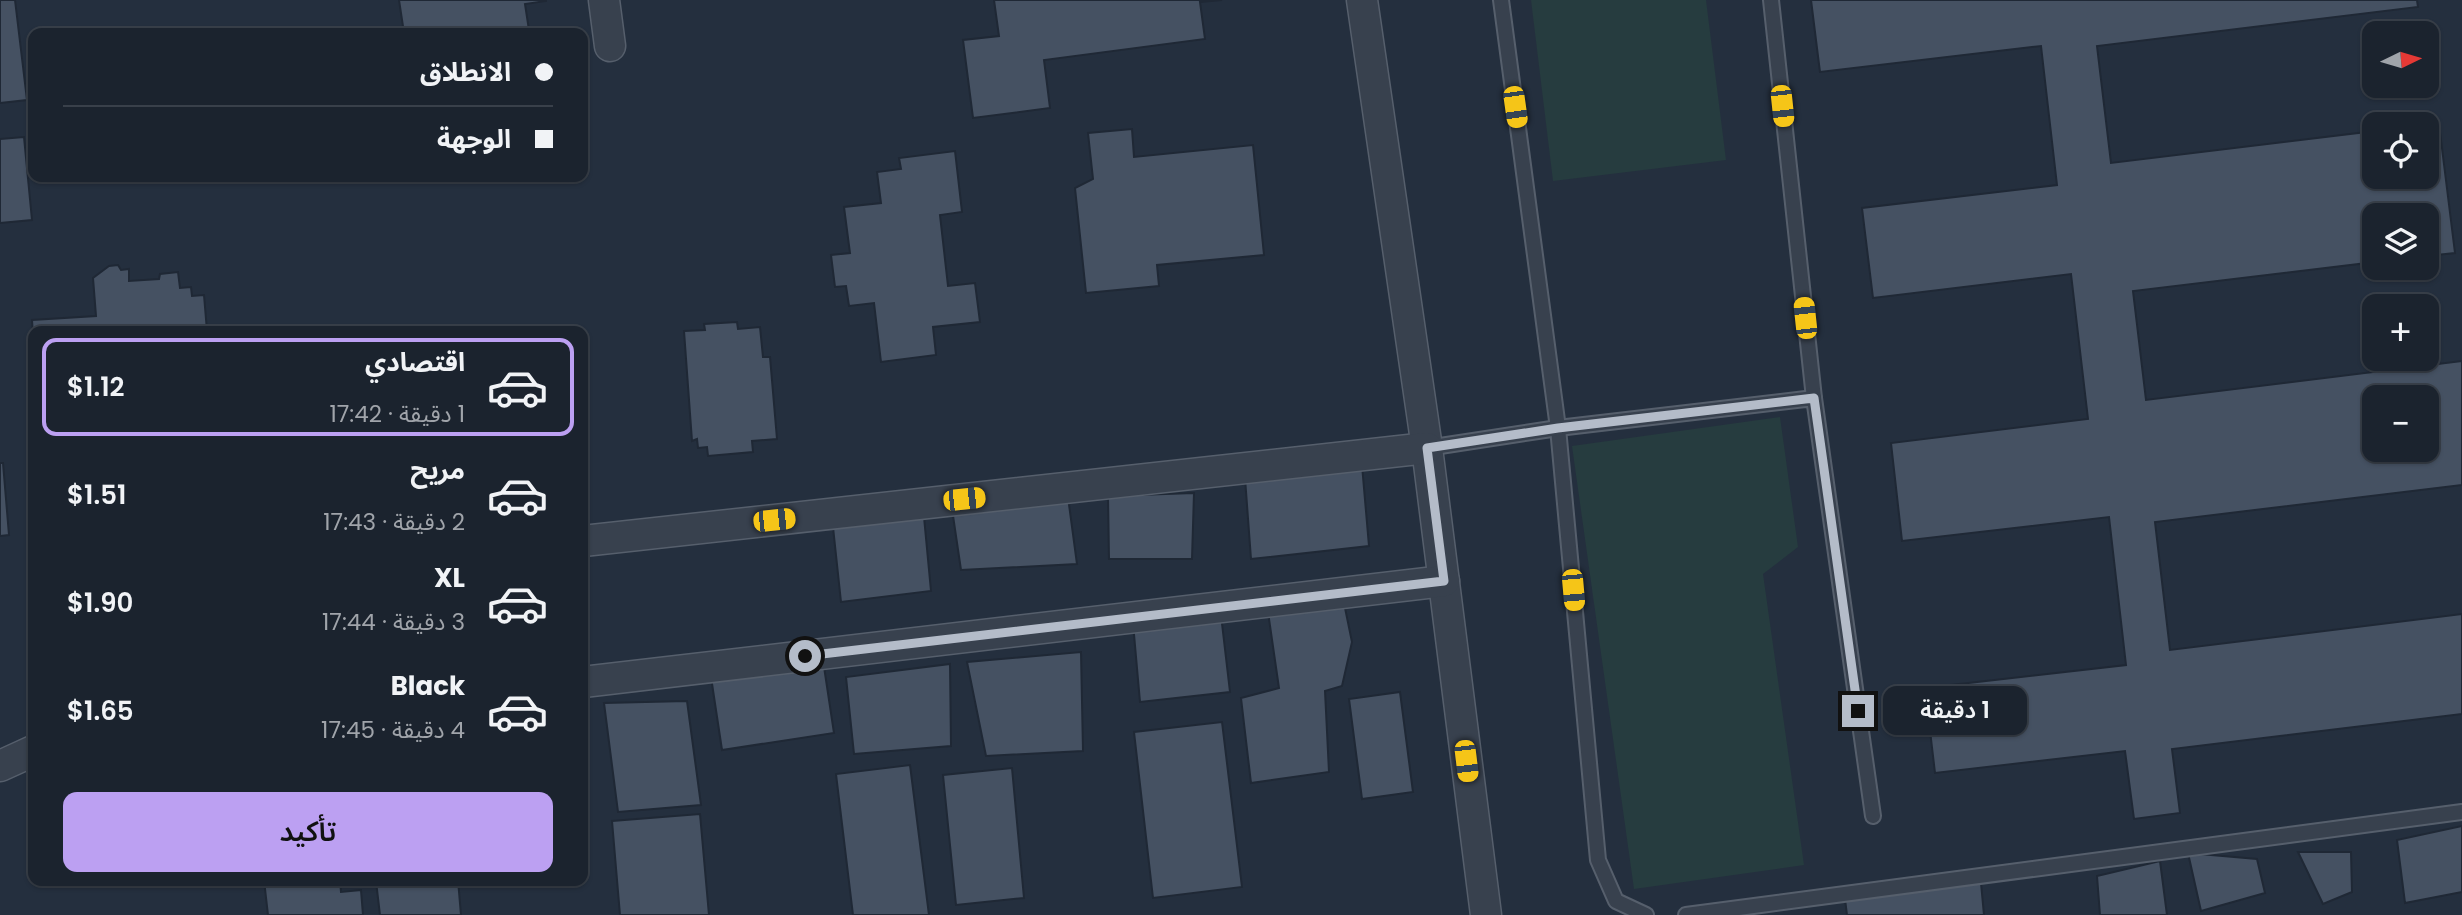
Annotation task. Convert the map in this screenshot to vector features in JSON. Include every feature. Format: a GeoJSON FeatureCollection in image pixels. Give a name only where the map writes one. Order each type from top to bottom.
{"type":"FeatureCollection","features":[{"type":"Feature","properties":{"kind":"street"},"geometry":{"type":"LineString","coordinates":[[604,0],[610,46]]}},
{"type":"Feature","properties":{"kind":"street"},"geometry":{"type":"LineString","coordinates":[[1362,0],[1427,448],[1486,915]]}},
{"type":"Feature","properties":{"kind":"street"},"geometry":{"type":"LineString","coordinates":[[588,540],[1427,448]]}},
{"type":"Feature","properties":{"kind":"street"},"geometry":{"type":"LineString","coordinates":[[588,681],[1444,581]]}},
{"type":"Feature","properties":{"kind":"street"},"geometry":{"type":"LineString","coordinates":[[0,766],[28,753]]}},
{"type":"Feature","properties":{"kind":"lane"},"geometry":{"type":"LineString","coordinates":[[1501,0],[1558,428],[1598,860],[1616,901],[1646,915]]}},
{"type":"Feature","properties":{"kind":"lane"},"geometry":{"type":"LineString","coordinates":[[1771,0],[1814,398],[1873,816]]}},
{"type":"Feature","properties":{"kind":"lane"},"geometry":{"type":"LineString","coordinates":[[1427,448],[1558,428],[1814,398]]}},
{"type":"Feature","properties":{"kind":"lane"},"geometry":{"type":"LineString","coordinates":[[1686,915],[2462,812]]}},
{"type":"Feature","properties":{"kind":"green space"},"geometry":{"type":"Polygon","coordinates":[[[1531,0],[1706,0],[1726,160],[1553,181],[1531,0]]]}},
{"type":"Feature","properties":{"kind":"green space"},"geometry":{"type":"Polygon","coordinates":[[[1780,417],[1798,547],[1763,574],[1804,865],[1634,889],[1572,446],[1780,417]]]}},
{"type":"Feature","properties":{"kind":"building"},"geometry":{"type":"Polygon","coordinates":[[[0,0],[15,0],[27,100],[0,103],[0,0]]]}},
{"type":"Feature","properties":{"kind":"building"},"geometry":{"type":"Polygon","coordinates":[[[399,0],[546,0],[525,4],[529,28],[403,28],[399,0]]]}},
{"type":"Feature","properties":{"kind":"building"},"geometry":{"type":"Polygon","coordinates":[[[994,0],[1222,0],[1200,2],[1205,39],[1044,60],[1050,108],[973,118],[963,40],[999,36],[994,0]]]}},
{"type":"Feature","properties":{"kind":"building"},"geometry":{"type":"Polygon","coordinates":[[[1811,0],[2417,0],[2418,7],[2097,46],[2111,163],[2362,133],[2362,189],[2439,189],[2439,124],[2455,253],[2439,255],[2439,203],[2362,203],[2362,264],[2133,291],[2146,400],[2381,371],[2439,371],[2439,364],[2462,361],[2462,485],[2155,522],[2170,650],[2462,614],[2462,714],[2172,749],[2180,813],[2134,819],[2125,751],[1935,773],[1925,688],[2126,665],[2109,517],[1902,541],[1891,443],[2088,419],[2071,274],[1873,298],[1862,208],[2057,185],[2041,46],[1820,72],[1811,0]]]}},
{"type":"Feature","properties":{"kind":"building"},"geometry":{"type":"Polygon","coordinates":[[[1132,129],[1134,157],[1253,145],[1264,255],[1157,265],[1159,286],[1086,293],[1075,188],[1093,179],[1088,133],[1132,129]]]}},
{"type":"Feature","properties":{"kind":"building"},"geometry":{"type":"Polygon","coordinates":[[[24,137],[32,220],[0,223],[0,139],[24,137]]]}},
{"type":"Feature","properties":{"kind":"building"},"geometry":{"type":"Polygon","coordinates":[[[955,151],[962,212],[940,215],[948,286],[975,283],[980,322],[933,327],[936,355],[881,362],[874,303],[849,306],[846,286],[835,287],[831,255],[850,253],[844,207],[881,203],[877,172],[901,169],[899,158],[955,151]]]}},
{"type":"Feature","properties":{"kind":"building"},"geometry":{"type":"Polygon","coordinates":[[[118,265],[121,270],[129,269],[129,281],[159,279],[160,274],[178,272],[180,288],[191,287],[192,296],[204,295],[207,326],[32,326],[32,320],[96,316],[93,278],[109,266],[118,265]]]}},
{"type":"Feature","properties":{"kind":"building"},"geometry":{"type":"Polygon","coordinates":[[[737,322],[738,329],[760,327],[763,357],[770,357],[777,439],[752,441],[753,452],[708,456],[707,447],[698,448],[697,439],[692,441],[684,331],[705,330],[704,324],[737,322]]]}},
{"type":"Feature","properties":{"kind":"building"},"geometry":{"type":"Polygon","coordinates":[[[0,463],[3,463],[9,535],[0,536],[0,463]]]}},
{"type":"Feature","properties":{"kind":"building"},"geometry":{"type":"Polygon","coordinates":[[[1362,465],[1369,546],[1251,559],[1245,478],[1362,465]]]}},
{"type":"Feature","properties":{"kind":"building"},"geometry":{"type":"Polygon","coordinates":[[[1194,493],[1192,559],[1109,559],[1108,496],[1194,493]]]}},
{"type":"Feature","properties":{"kind":"building"},"geometry":{"type":"Polygon","coordinates":[[[1068,497],[1077,564],[961,570],[952,509],[1068,497]]]}},
{"type":"Feature","properties":{"kind":"building"},"geometry":{"type":"Polygon","coordinates":[[[924,517],[931,591],[841,602],[833,527],[924,517]]]}},
{"type":"Feature","properties":{"kind":"building"},"geometry":{"type":"Polygon","coordinates":[[[1344,603],[1352,642],[1342,686],[1325,691],[1329,772],[1251,783],[1241,698],[1279,688],[1268,612],[1344,603]]]}},
{"type":"Feature","properties":{"kind":"building"},"geometry":{"type":"Polygon","coordinates":[[[1221,615],[1230,692],[1140,702],[1133,623],[1221,615]]]}},
{"type":"Feature","properties":{"kind":"building"},"geometry":{"type":"Polygon","coordinates":[[[1081,652],[1083,751],[986,756],[967,662],[1081,652]]]}},
{"type":"Feature","properties":{"kind":"building"},"geometry":{"type":"Polygon","coordinates":[[[823,660],[834,733],[722,750],[711,677],[823,660]]]}},
{"type":"Feature","properties":{"kind":"building"},"geometry":{"type":"Polygon","coordinates":[[[950,664],[951,746],[854,754],[846,677],[950,664]]]}},
{"type":"Feature","properties":{"kind":"building"},"geometry":{"type":"Polygon","coordinates":[[[1400,692],[1413,792],[1362,799],[1349,699],[1400,692]]]}},
{"type":"Feature","properties":{"kind":"building"},"geometry":{"type":"Polygon","coordinates":[[[687,701],[701,805],[618,812],[604,703],[687,701]]]}},
{"type":"Feature","properties":{"kind":"building"},"geometry":{"type":"Polygon","coordinates":[[[1222,722],[1242,887],[1153,898],[1134,732],[1222,722]]]}},
{"type":"Feature","properties":{"kind":"building"},"geometry":{"type":"Polygon","coordinates":[[[910,765],[929,915],[853,915],[836,774],[910,765]]]}},
{"type":"Feature","properties":{"kind":"building"},"geometry":{"type":"Polygon","coordinates":[[[1012,768],[1024,898],[956,905],[943,775],[1012,768]]]}},
{"type":"Feature","properties":{"kind":"building"},"geometry":{"type":"Polygon","coordinates":[[[700,814],[709,915],[620,915],[612,821],[700,814]]]}},
{"type":"Feature","properties":{"kind":"building"},"geometry":{"type":"Polygon","coordinates":[[[2462,826],[2462,892],[2405,903],[2397,840],[2462,826]]]}},
{"type":"Feature","properties":{"kind":"building"},"geometry":{"type":"Polygon","coordinates":[[[2298,852],[2351,852],[2352,892],[2323,904],[2298,852]]]}},
{"type":"Feature","properties":{"kind":"building"},"geometry":{"type":"Polygon","coordinates":[[[2188,853],[2257,859],[2265,893],[2201,911],[2188,853]]]}},
{"type":"Feature","properties":{"kind":"building"},"geometry":{"type":"Polygon","coordinates":[[[2160,861],[2167,915],[2100,915],[2097,876],[2160,861]]]}},
{"type":"Feature","properties":{"kind":"building"},"geometry":{"type":"Polygon","coordinates":[[[1981,883],[1984,915],[1847,915],[1845,899],[1981,883]]]}},
{"type":"Feature","properties":{"kind":"building"},"geometry":{"type":"Polygon","coordinates":[[[265,886],[340,886],[341,892],[361,890],[363,915],[268,915],[265,886]]]}},
{"type":"Feature","properties":{"kind":"building"},"geometry":{"type":"Polygon","coordinates":[[[377,886],[459,886],[461,915],[380,915],[377,886]]]}},
{"type":"Feature","properties":{"kind":"route"},"geometry":{"type":"LineString","coordinates":[[805,656],[1444,581],[1427,448],[1558,428],[1814,398],[1858,711]]}}]}
